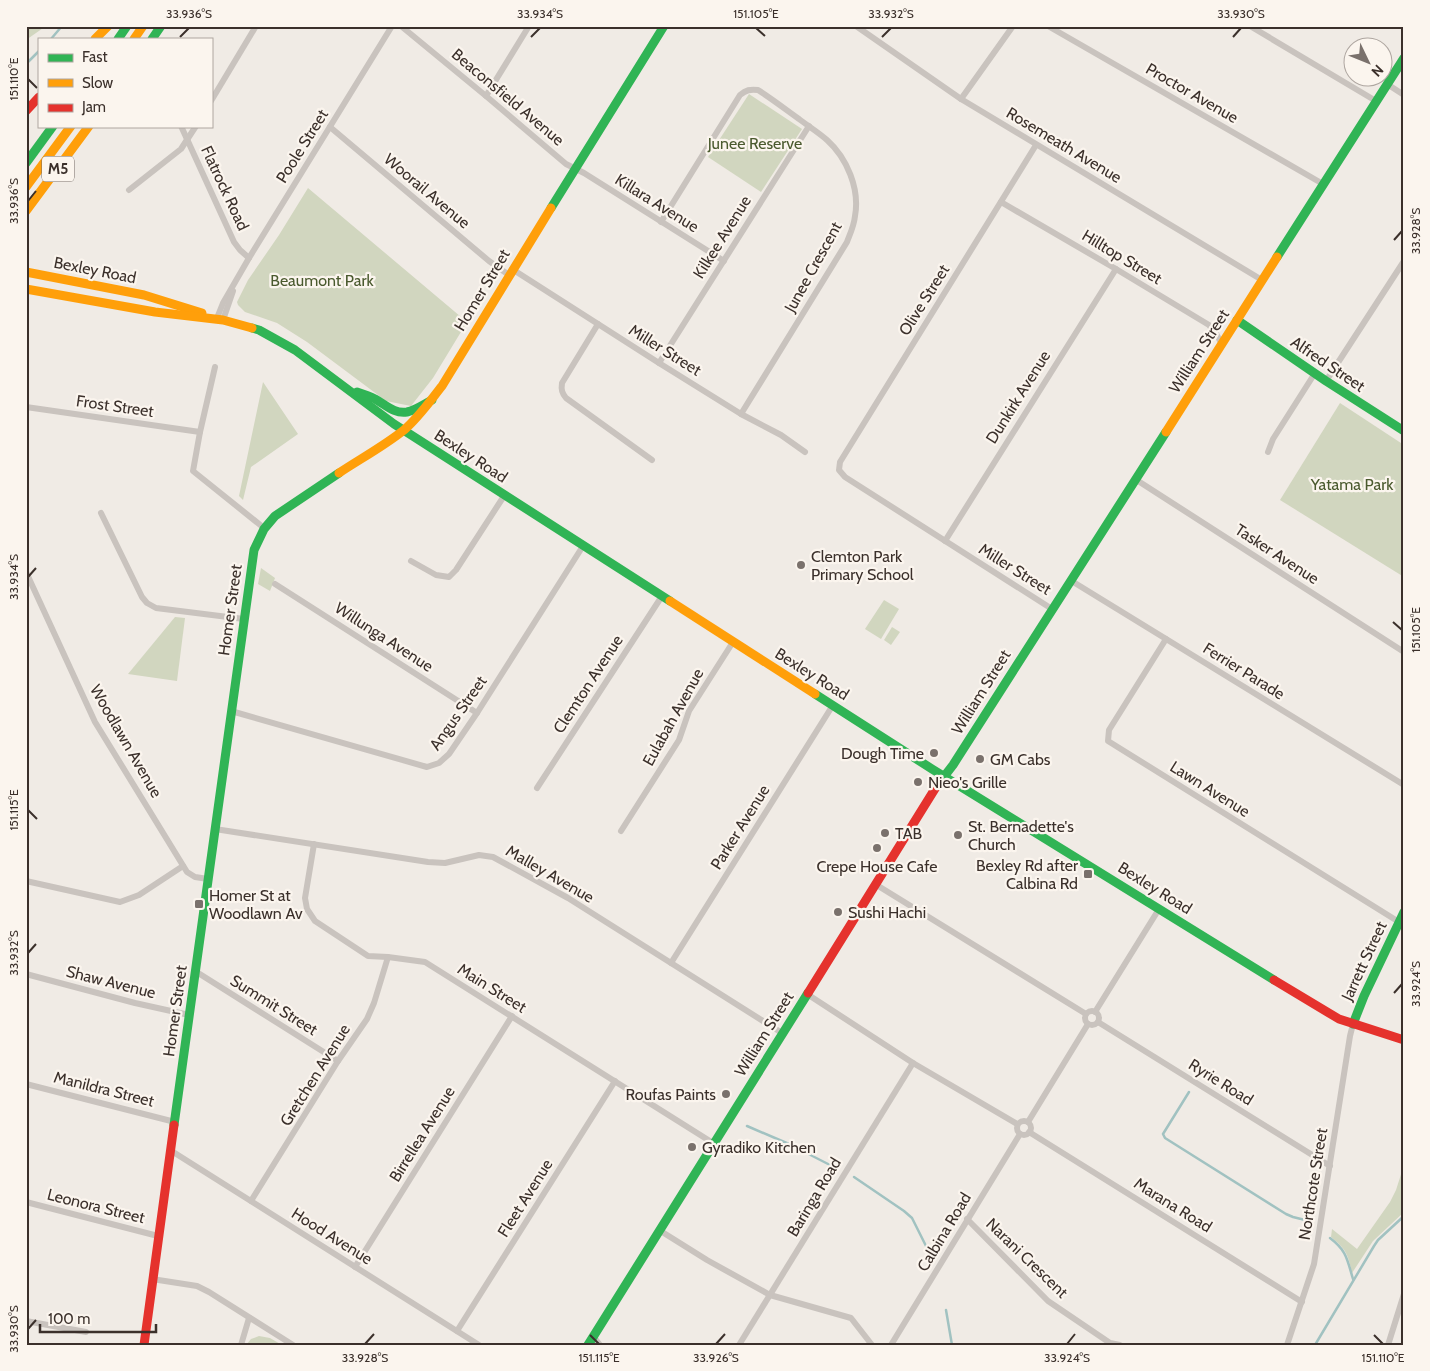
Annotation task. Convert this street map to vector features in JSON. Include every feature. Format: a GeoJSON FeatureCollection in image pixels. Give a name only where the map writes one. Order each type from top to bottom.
{"type":"FeatureCollection","features":[{"type":"Feature","properties":{"kind":"main road"},"geometry":{"type":"LineString","coordinates":[[96,38],[108,26]]}},
{"type":"Feature","properties":{"kind":"main road"},"geometry":{"type":"LineString","coordinates":[[119,38],[127,26]]}},
{"type":"Feature","properties":{"kind":"main road"},"geometry":{"type":"LineString","coordinates":[[135,38],[143,26]]}},
{"type":"Feature","properties":{"kind":"main road"},"geometry":{"type":"LineString","coordinates":[[153,38],[161,26]]}},
{"type":"Feature","properties":{"kind":"main road","name":"Homer Street"},"geometry":{"type":"LineString","coordinates":[[144,1345],[254,549],[269,521],[403,430],[432,400],[664,26]]}},
{"type":"Feature","properties":{"kind":"main road","name":"William Street"},"geometry":{"type":"LineString","coordinates":[[1392,76],[1404,58]]}},
{"type":"Feature","properties":{"kind":"main road","name":"William Street"},"geometry":{"type":"LineString","coordinates":[[588,1345],[875,884],[1384,88]]}},
{"type":"Feature","properties":{"kind":"main road"},"geometry":{"type":"LineString","coordinates":[[26,111],[38,98]]}},
{"type":"Feature","properties":{"kind":"main road","name":"M5"},"geometry":{"type":"LineString","coordinates":[[26,163],[52,128]]}},
{"type":"Feature","properties":{"kind":"main road"},"geometry":{"type":"LineString","coordinates":[[26,187],[70,128]]}},
{"type":"Feature","properties":{"kind":"main road","name":"M5"},"geometry":{"type":"LineString","coordinates":[[26,211],[88,128]]}},
{"type":"Feature","properties":{"kind":"main road","name":"Bexley Road"},"geometry":{"type":"LineString","coordinates":[[26,272],[144,295],[259,330],[277,339],[295,350],[403,430],[944,776],[1339,1019],[1404,1040]]}},
{"type":"Feature","properties":{"kind":"main road","name":"Bexley Road"},"geometry":{"type":"LineString","coordinates":[[26,290],[155,312],[218,319]]}},
{"type":"Feature","properties":{"kind":"main road","name":"Alfred Street"},"geometry":{"type":"LineString","coordinates":[[1237,320],[1326,381],[1404,431]]}},
{"type":"Feature","properties":{"kind":"main road"},"geometry":{"type":"LineString","coordinates":[[349,390],[365,394],[398,413],[413,411],[432,400]]}},
{"type":"Feature","properties":{"kind":"main road","name":"Jarrett Street"},"geometry":{"type":"LineString","coordinates":[[1353,1024],[1364,996],[1404,912]]}},
{"type":"Feature","properties":{"kind":"street"},"geometry":{"type":"LineString","coordinates":[[212,99],[256,26]]}},
{"type":"Feature","properties":{"kind":"street","name":"Poole Street"},"geometry":{"type":"LineString","coordinates":[[218,319],[224,302],[249,258],[392,26]]}},
{"type":"Feature","properties":{"kind":"street","name":"Beaconsfield Avenue"},"geometry":{"type":"LineString","coordinates":[[400,26],[566,164],[575,168]]}},
{"type":"Feature","properties":{"kind":"street"},"geometry":{"type":"LineString","coordinates":[[486,96],[529,26]]}},
{"type":"Feature","properties":{"kind":"street","name":"Rosemeath Avenue"},"geometry":{"type":"LineString","coordinates":[[856,26],[961,99],[1262,280]]}},
{"type":"Feature","properties":{"kind":"street"},"geometry":{"type":"LineString","coordinates":[[961,99],[1013,26]]}},
{"type":"Feature","properties":{"kind":"street","name":"Proctor Avenue"},"geometry":{"type":"LineString","coordinates":[[1048,26],[1323,184]]}},
{"type":"Feature","properties":{"kind":"street"},"geometry":{"type":"LineString","coordinates":[[1250,26],[1376,101]]}},
{"type":"Feature","properties":{"kind":"street"},"geometry":{"type":"LineString","coordinates":[[1392,87],[1404,95]]}},
{"type":"Feature","properties":{"kind":"street","name":"Junee Crescent"},"geometry":{"type":"LineString","coordinates":[[662,222],[740,95],[752,89],[758,90],[820,134],[840,154],[849,171],[853,182],[856,214],[847,242],[741,414]]}},
{"type":"Feature","properties":{"kind":"street","name":"Kilkee Avenue"},"geometry":{"type":"LineString","coordinates":[[659,363],[809,126]]}},
{"type":"Feature","properties":{"kind":"street","name":"Woorail Avenue"},"geometry":{"type":"LineString","coordinates":[[330,127],[490,261],[510,272]]}},
{"type":"Feature","properties":{"kind":"street","name":"Flatrock Road"},"geometry":{"type":"LineString","coordinates":[[182,128],[234,242],[249,258]]}},
{"type":"Feature","properties":{"kind":"street"},"geometry":{"type":"LineString","coordinates":[[128,190],[181,149],[195,128]]}},
{"type":"Feature","properties":{"kind":"street","name":"Olive Street"},"geometry":{"type":"LineString","coordinates":[[839,470],[840,462],[1036,145]]}},
{"type":"Feature","properties":{"kind":"street","name":"Killara Avenue"},"geometry":{"type":"LineString","coordinates":[[575,168],[724,261]]}},
{"type":"Feature","properties":{"kind":"street","name":"Hilltop Street"},"geometry":{"type":"LineString","coordinates":[[1001,202],[1209,325],[1222,344]]}},
{"type":"Feature","properties":{"kind":"street"},"geometry":{"type":"LineString","coordinates":[[1326,381],[1404,261]]}},
{"type":"Feature","properties":{"kind":"street","name":"Dunkirk Avenue"},"geometry":{"type":"LineString","coordinates":[[944,541],[1116,269]]}},
{"type":"Feature","properties":{"kind":"street","name":"Miller Street"},"geometry":{"type":"LineString","coordinates":[[510,272],[598,324],[741,414],[782,435],[805,452]]}},
{"type":"Feature","properties":{"kind":"street"},"geometry":{"type":"LineString","coordinates":[[598,324],[562,383],[562,394],[652,460]]}},
{"type":"Feature","properties":{"kind":"street"},"geometry":{"type":"LineString","coordinates":[[215,368],[193,471],[264,528]]}},
{"type":"Feature","properties":{"kind":"street"},"geometry":{"type":"LineString","coordinates":[[1268,452],[1273,439],[1315,373]]}},
{"type":"Feature","properties":{"kind":"street","name":"Frost Street"},"geometry":{"type":"LineString","coordinates":[[26,407],[200,432]]}},
{"type":"Feature","properties":{"kind":"street","name":"Miller Street"},"geometry":{"type":"LineString","coordinates":[[839,470],[845,477],[1052,609]]}},
{"type":"Feature","properties":{"kind":"street","name":"Tasker Avenue"},"geometry":{"type":"LineString","coordinates":[[1135,479],[1404,652]]}},
{"type":"Feature","properties":{"kind":"street"},"geometry":{"type":"LineString","coordinates":[[411,561],[436,576],[449,577],[456,570],[504,496]]}},
{"type":"Feature","properties":{"kind":"street"},"geometry":{"type":"LineString","coordinates":[[101,513],[142,597],[147,603],[156,608],[244,619]]}},
{"type":"Feature","properties":{"kind":"street","name":"Angus Street"},"geometry":{"type":"LineString","coordinates":[[231,711],[427,767],[439,763],[449,754],[477,713],[582,546]]}},
{"type":"Feature","properties":{"kind":"street","name":"Woodlawn Avenue"},"geometry":{"type":"LineString","coordinates":[[26,572],[95,722],[183,866],[190,875],[208,879]]}},
{"type":"Feature","properties":{"kind":"street","name":"Ferrier Parade"},"geometry":{"type":"LineString","coordinates":[[1070,580],[1404,785]]}},
{"type":"Feature","properties":{"kind":"street","name":"Willunga Avenue"},"geometry":{"type":"LineString","coordinates":[[275,584],[477,713]]}},
{"type":"Feature","properties":{"kind":"street","name":"Clemton Avenue"},"geometry":{"type":"LineString","coordinates":[[537,788],[662,596]]}},
{"type":"Feature","properties":{"kind":"street","name":"Lawn Avenue"},"geometry":{"type":"LineString","coordinates":[[1166,639],[1109,730],[1108,741],[1399,922]]}},
{"type":"Feature","properties":{"kind":"street","name":"Eulabah Avenue"},"geometry":{"type":"LineString","coordinates":[[621,831],[679,740],[689,711],[732,642]]}},
{"type":"Feature","properties":{"kind":"street","name":"Parker Avenue"},"geometry":{"type":"LineString","coordinates":[[671,963],[833,706]]}},
{"type":"Feature","properties":{"kind":"street","name":"Malley Avenue"},"geometry":{"type":"LineString","coordinates":[[215,829],[428,862],[445,863],[479,855],[493,857],[568,898],[782,1033]]}},
{"type":"Feature","properties":{"kind":"street","name":"Main Street"},"geometry":{"type":"LineString","coordinates":[[314,844],[306,904],[310,914],[318,923],[368,956],[424,962],[713,1143]]}},
{"type":"Feature","properties":{"kind":"street"},"geometry":{"type":"LineString","coordinates":[[26,881],[120,902],[139,895],[183,866]]}},
{"type":"Feature","properties":{"kind":"street"},"geometry":{"type":"LineString","coordinates":[[875,884],[1086,1014]]}},
{"type":"Feature","properties":{"kind":"street"},"geometry":{"type":"LineString","coordinates":[[1095,1012],[1159,908]]}},
{"type":"Feature","properties":{"kind":"street","name":"Gretchen Avenue"},"geometry":{"type":"LineString","coordinates":[[252,1201],[370,1011],[388,957]]}},
{"type":"Feature","properties":{"kind":"street","name":"Summit Street"},"geometry":{"type":"LineString","coordinates":[[195,971],[338,1062]]}},
{"type":"Feature","properties":{"kind":"street","name":"Shaw Avenue"},"geometry":{"type":"LineString","coordinates":[[26,974],[135,1003],[189,1015]]}},
{"type":"Feature","properties":{"kind":"street"},"geometry":{"type":"LineString","coordinates":[[807,994],[913,1063],[1017,1124]]}},
{"type":"Feature","properties":{"kind":"street"},"geometry":{"type":"LineString","coordinates":[[1086,1014],[1095,1012]]}},
{"type":"Feature","properties":{"kind":"street"},"geometry":{"type":"LineString","coordinates":[[1088,1024],[1094,1025],[1098,1022],[1099,1016],[1095,1012]]}},
{"type":"Feature","properties":{"kind":"street"},"geometry":{"type":"LineString","coordinates":[[1086,1014],[1085,1019],[1088,1024]]}},
{"type":"Feature","properties":{"kind":"street","name":"Birrellea Avenue"},"geometry":{"type":"LineString","coordinates":[[355,1267],[512,1016]]}},
{"type":"Feature","properties":{"kind":"street","name":"Ryrie Road"},"geometry":{"type":"LineString","coordinates":[[1098,1022],[1330,1166]]}},
{"type":"Feature","properties":{"kind":"street"},"geometry":{"type":"LineString","coordinates":[[1028,1122],[1088,1024]]}},
{"type":"Feature","properties":{"kind":"street","name":"Northcote Street"},"geometry":{"type":"LineString","coordinates":[[1287,1345],[1314,1264],[1353,1024]]}},
{"type":"Feature","properties":{"kind":"street","name":"Baringa Road"},"geometry":{"type":"LineString","coordinates":[[739,1345],[913,1063]]}},
{"type":"Feature","properties":{"kind":"street","name":"Fleet Avenue"},"geometry":{"type":"LineString","coordinates":[[457,1330],[615,1081]]}},
{"type":"Feature","properties":{"kind":"street","name":"Manildra Street"},"geometry":{"type":"LineString","coordinates":[[26,1084],[175,1122]]}},
{"type":"Feature","properties":{"kind":"street"},"geometry":{"type":"LineString","coordinates":[[1017,1124],[1021,1121],[1028,1122]]}},
{"type":"Feature","properties":{"kind":"street"},"geometry":{"type":"LineString","coordinates":[[1017,1124],[1017,1131],[1020,1134],[1026,1135],[1031,1128],[1028,1122]]}},
{"type":"Feature","properties":{"kind":"street","name":"Marana Road"},"geometry":{"type":"LineString","coordinates":[[1029,1132],[1302,1302]]}},
{"type":"Feature","properties":{"kind":"street","name":"Calbina Road"},"geometry":{"type":"LineString","coordinates":[[892,1345],[1020,1134]]}},
{"type":"Feature","properties":{"kind":"street","name":"Hood Avenue"},"geometry":{"type":"LineString","coordinates":[[170,1150],[479,1345]]}},
{"type":"Feature","properties":{"kind":"street","name":"Leonora Street"},"geometry":{"type":"LineString","coordinates":[[26,1202],[158,1236]]}},
{"type":"Feature","properties":{"kind":"street","name":"Narani Crescent"},"geometry":{"type":"LineString","coordinates":[[967,1219],[1048,1301],[1110,1343],[1120,1345]]}},
{"type":"Feature","properties":{"kind":"street"},"geometry":{"type":"LineString","coordinates":[[659,1230],[770,1295],[851,1318],[872,1345]]}},
{"type":"Feature","properties":{"kind":"street"},"geometry":{"type":"LineString","coordinates":[[152,1279],[197,1286],[293,1345]]}},
{"type":"Feature","properties":{"kind":"street"},"geometry":{"type":"LineString","coordinates":[[1388,1345],[1404,1294]]}},
{"type":"Feature","properties":{"kind":"street"},"geometry":{"type":"LineString","coordinates":[[241,1345],[250,1318]]}},
{"type":"Feature","properties":{"kind":"street"},"geometry":{"type":"LineString","coordinates":[[26,1321],[86,1332]]}},
{"type":"Feature","properties":{"kind":"street"},"geometry":{"type":"LineString","coordinates":[[593,1336],[600,1345]]}},
{"type":"Feature","properties":{"kind":"green space"},"geometry":{"type":"Polygon","coordinates":[[[26,26],[46,26],[26,40],[26,26]]]}},
{"type":"Feature","properties":{"kind":"green space","name":"Junee Reserve"},"geometry":{"type":"Polygon","coordinates":[[[749,94],[802,129],[761,192],[708,157],[749,94]]]}},
{"type":"Feature","properties":{"kind":"green space","name":"Beaumont Park"},"geometry":{"type":"Polygon","coordinates":[[[308,188],[467,322],[433,378],[411,406],[386,401],[307,342],[277,323],[245,312],[238,305],[237,302],[248,280],[308,188]]]}},
{"type":"Feature","properties":{"kind":"green space"},"geometry":{"type":"Polygon","coordinates":[[[263,382],[298,434],[251,467],[243,500],[239,496],[263,382]]]}},
{"type":"Feature","properties":{"kind":"green space","name":"Yatama Park"},"geometry":{"type":"Polygon","coordinates":[[[1340,403],[1404,445],[1404,577],[1280,500],[1340,403]]]}},
{"type":"Feature","properties":{"kind":"green space"},"geometry":{"type":"Polygon","coordinates":[[[261,568],[275,578],[270,591],[258,584],[261,568]]]}},
{"type":"Feature","properties":{"kind":"green space"},"geometry":{"type":"Polygon","coordinates":[[[884,600],[899,609],[881,639],[865,629],[884,600]]]}},
{"type":"Feature","properties":{"kind":"green space"},"geometry":{"type":"Polygon","coordinates":[[[175,617],[185,618],[177,681],[128,674],[175,617]]]}},
{"type":"Feature","properties":{"kind":"green space"},"geometry":{"type":"Polygon","coordinates":[[[892,627],[900,632],[891,645],[884,640],[892,627]]]}},
{"type":"Feature","properties":{"kind":"green space"},"geometry":{"type":"Polygon","coordinates":[[[1404,1165],[1404,1212],[1373,1241],[1352,1273],[1346,1252],[1331,1237],[1332,1229],[1357,1249],[1390,1202],[1404,1165]]]}},
{"type":"Feature","properties":{"kind":"green space"},"geometry":{"type":"Polygon","coordinates":[[[259,1336],[270,1338],[282,1345],[246,1345],[251,1339],[259,1336]]]}},
{"type":"Feature","properties":{"kind":"waterway"},"geometry":{"type":"LineString","coordinates":[[52,38],[62,26]]}},
{"type":"Feature","properties":{"kind":"waterway"},"geometry":{"type":"LineString","coordinates":[[26,64],[38,52]]}},
{"type":"Feature","properties":{"kind":"waterway"},"geometry":{"type":"LineString","coordinates":[[1189,1092],[1163,1134],[1165,1138],[1286,1214],[1309,1221]]}},
{"type":"Feature","properties":{"kind":"waterway"},"geometry":{"type":"LineString","coordinates":[[747,1126],[789,1144],[830,1165]]}},
{"type":"Feature","properties":{"kind":"waterway"},"geometry":{"type":"LineString","coordinates":[[854,1177],[912,1218],[931,1256]]}},
{"type":"Feature","properties":{"kind":"waterway"},"geometry":{"type":"LineString","coordinates":[[1315,1345],[1378,1240],[1404,1216]]}},
{"type":"Feature","properties":{"kind":"waterway"},"geometry":{"type":"LineString","coordinates":[[1330,1238],[1343,1251],[1353,1279]]}},
{"type":"Feature","properties":{"kind":"waterway"},"geometry":{"type":"LineString","coordinates":[[946,1310],[952,1345]]}},
{"type":"Feature","properties":{"kind":"traffic: fast"},"geometry":{"type":"LineString","coordinates":[[119,38],[127,26]]}},
{"type":"Feature","properties":{"kind":"traffic: fast"},"geometry":{"type":"LineString","coordinates":[[153,38],[161,26]]}},
{"type":"Feature","properties":{"kind":"traffic: fast"},"geometry":{"type":"LineString","coordinates":[[551,208],[664,26]]}},
{"type":"Feature","properties":{"kind":"traffic: fast"},"geometry":{"type":"LineString","coordinates":[[1277,257],[1404,58]]}},
{"type":"Feature","properties":{"kind":"traffic: fast"},"geometry":{"type":"LineString","coordinates":[[26,163],[52,128]]}},
{"type":"Feature","properties":{"kind":"traffic: fast"},"geometry":{"type":"LineString","coordinates":[[1237,320],[1326,381],[1404,431]]}},
{"type":"Feature","properties":{"kind":"traffic: fast"},"geometry":{"type":"LineString","coordinates":[[252,328],[295,350],[394,424],[670,601]]}},
{"type":"Feature","properties":{"kind":"traffic: fast"},"geometry":{"type":"LineString","coordinates":[[357,392],[402,412],[414,410],[432,400]]}},
{"type":"Feature","properties":{"kind":"traffic: fast"},"geometry":{"type":"LineString","coordinates":[[936,787],[953,765],[1166,432]]}},
{"type":"Feature","properties":{"kind":"traffic: fast"},"geometry":{"type":"LineString","coordinates":[[174,1125],[254,550],[264,529],[275,516],[339,473]]}},
{"type":"Feature","properties":{"kind":"traffic: fast"},"geometry":{"type":"LineString","coordinates":[[815,694],[932,769],[1274,980]]}},
{"type":"Feature","properties":{"kind":"traffic: fast"},"geometry":{"type":"LineString","coordinates":[[1353,1024],[1364,996],[1404,912]]}},
{"type":"Feature","properties":{"kind":"traffic: fast"},"geometry":{"type":"LineString","coordinates":[[588,1345],[808,993]]}},
{"type":"Feature","properties":{"kind":"traffic: slow"},"geometry":{"type":"LineString","coordinates":[[96,38],[108,26]]}},
{"type":"Feature","properties":{"kind":"traffic: slow"},"geometry":{"type":"LineString","coordinates":[[135,38],[143,26]]}},
{"type":"Feature","properties":{"kind":"traffic: slow"},"geometry":{"type":"LineString","coordinates":[[26,187],[70,128]]}},
{"type":"Feature","properties":{"kind":"traffic: slow"},"geometry":{"type":"LineString","coordinates":[[26,211],[88,128]]}},
{"type":"Feature","properties":{"kind":"traffic: slow"},"geometry":{"type":"LineString","coordinates":[[339,473],[404,430],[429,403],[442,386],[551,208]]}},
{"type":"Feature","properties":{"kind":"traffic: slow"},"geometry":{"type":"LineString","coordinates":[[1166,432],[1277,257]]}},
{"type":"Feature","properties":{"kind":"traffic: slow"},"geometry":{"type":"LineString","coordinates":[[26,272],[144,295],[202,313]]}},
{"type":"Feature","properties":{"kind":"traffic: slow"},"geometry":{"type":"LineString","coordinates":[[26,289],[155,312],[223,320],[252,328]]}},
{"type":"Feature","properties":{"kind":"traffic: slow"},"geometry":{"type":"LineString","coordinates":[[670,601],[815,694]]}},
{"type":"Feature","properties":{"kind":"traffic: jam"},"geometry":{"type":"LineString","coordinates":[[26,111],[38,98]]}},
{"type":"Feature","properties":{"kind":"traffic: jam"},"geometry":{"type":"LineString","coordinates":[[808,993],[936,787]]}},
{"type":"Feature","properties":{"kind":"traffic: jam"},"geometry":{"type":"LineString","coordinates":[[1274,980],[1339,1019],[1404,1040]]}},
{"type":"Feature","properties":{"kind":"traffic: jam"},"geometry":{"type":"LineString","coordinates":[[144,1345],[174,1125]]}},
{"type":"Feature","properties":{"kind":"place","name":"Clemton Park Primary School"},"geometry":{"type":"Point","coordinates":[801,565]}},
{"type":"Feature","properties":{"kind":"place","name":"Dough Time"},"geometry":{"type":"Point","coordinates":[934,753]}},
{"type":"Feature","properties":{"kind":"place","name":"GM Cabs"},"geometry":{"type":"Point","coordinates":[980,759]}},
{"type":"Feature","properties":{"kind":"place","name":"Nieo's Grille"},"geometry":{"type":"Point","coordinates":[918,782]}},
{"type":"Feature","properties":{"kind":"place","name":"TAB"},"geometry":{"type":"Point","coordinates":[885,833]}},
{"type":"Feature","properties":{"kind":"place","name":"St. Bernadette's Church"},"geometry":{"type":"Point","coordinates":[958,835]}},
{"type":"Feature","properties":{"kind":"place","name":"Crepe House Cafe"},"geometry":{"type":"Point","coordinates":[877,848]}},
{"type":"Feature","properties":{"kind":"place","name":"Bexley Rd after Calbina Rd"},"geometry":{"type":"Point","coordinates":[1088,874]}},
{"type":"Feature","properties":{"kind":"place","name":"Homer St at Woodlawn Av"},"geometry":{"type":"Point","coordinates":[199,904]}},
{"type":"Feature","properties":{"kind":"place","name":"Sushi Hachi"},"geometry":{"type":"Point","coordinates":[838,912]}},
{"type":"Feature","properties":{"kind":"place","name":"Roufas Paints"},"geometry":{"type":"Point","coordinates":[726,1094]}},
{"type":"Feature","properties":{"kind":"place","name":"Gyradiko Kitchen"},"geometry":{"type":"Point","coordinates":[692,1147]}}]}
